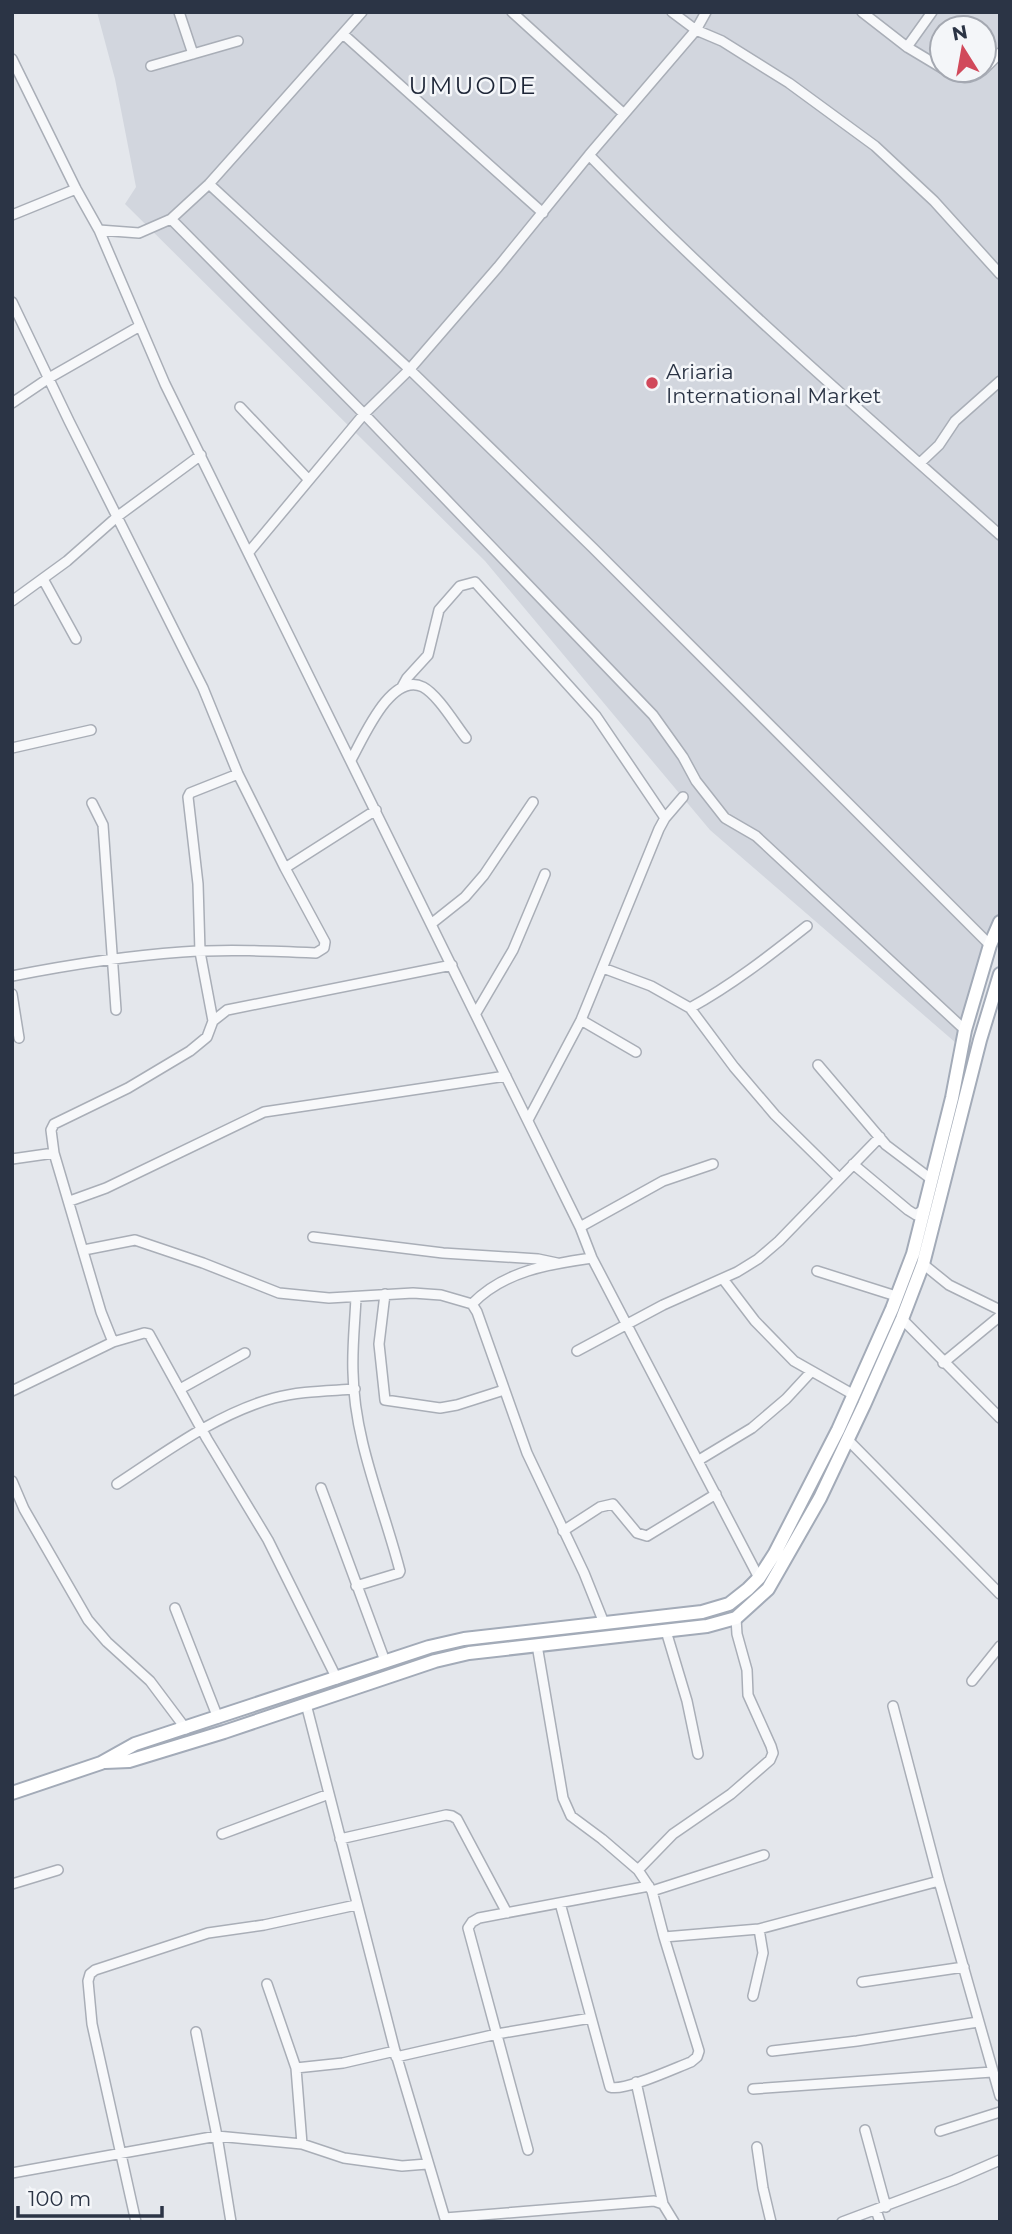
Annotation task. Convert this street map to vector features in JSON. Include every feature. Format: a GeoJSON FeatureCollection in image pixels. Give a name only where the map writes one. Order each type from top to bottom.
{"type":"FeatureCollection","features":[{"type":"Feature","properties":{"kind":"main road"},"geometry":{"type":"LineString","coordinates":[[12,1793],[101,1763],[135,1744],[385,1661],[464,1639],[702,1612],[729,1604],[759,1578],[810,1488],[854,1395],[913,1254],[952,1098],[965,1030],[990,945],[1000,922]]}},
{"type":"Feature","properties":{"kind":"main road"},"geometry":{"type":"LineString","coordinates":[[101,1763],[145,1756],[435,1661],[469,1653],[707,1626],[736,1618],[768,1590],[785,1564],[848,1440],[902,1319],[923,1264],[980,1040],[1000,974]]}},
{"type":"Feature","properties":{"kind":"street"},"geometry":{"type":"LineString","coordinates":[[179,12],[193,54]]}},
{"type":"Feature","properties":{"kind":"street"},"geometry":{"type":"LineString","coordinates":[[99,230],[139,233],[171,219],[209,184],[362,12]]}},
{"type":"Feature","properties":{"kind":"street"},"geometry":{"type":"LineString","coordinates":[[512,12],[624,114]]}},
{"type":"Feature","properties":{"kind":"street"},"geometry":{"type":"LineString","coordinates":[[672,12],[696,30],[722,41],[789,83],[875,146],[934,201],[1000,274]]}},
{"type":"Feature","properties":{"kind":"street"},"geometry":{"type":"LineString","coordinates":[[249,552],[364,414],[410,370],[543,213],[696,30],[706,12]]}},
{"type":"Feature","properties":{"kind":"street"},"geometry":{"type":"LineString","coordinates":[[862,12],[907,47],[928,59]]}},
{"type":"Feature","properties":{"kind":"street"},"geometry":{"type":"LineString","coordinates":[[907,47],[932,12]]}},
{"type":"Feature","properties":{"kind":"street"},"geometry":{"type":"LineString","coordinates":[[343,34],[543,213]]}},
{"type":"Feature","properties":{"kind":"street"},"geometry":{"type":"LineString","coordinates":[[151,65],[238,41]]}},
{"type":"Feature","properties":{"kind":"street"},"geometry":{"type":"LineString","coordinates":[[12,59],[99,230],[165,384],[528,1120],[580,1227],[592,1258],[759,1578]]}},
{"type":"Feature","properties":{"kind":"street"},"geometry":{"type":"LineString","coordinates":[[589,155],[640,207],[1000,535]]}},
{"type":"Feature","properties":{"kind":"street"},"geometry":{"type":"LineString","coordinates":[[209,184],[410,370],[593,548],[990,945]]}},
{"type":"Feature","properties":{"kind":"street"},"geometry":{"type":"LineString","coordinates":[[12,215],[76,189]]}},
{"type":"Feature","properties":{"kind":"street"},"geometry":{"type":"LineString","coordinates":[[171,219],[364,414],[408,463],[653,715],[683,757],[696,781],[725,818],[756,836],[965,1030]]}},
{"type":"Feature","properties":{"kind":"street"},"geometry":{"type":"LineString","coordinates":[[12,302],[203,688],[238,774],[326,942],[324,948],[316,953],[200,951],[71,964],[12,976]]}},
{"type":"Feature","properties":{"kind":"street"},"geometry":{"type":"LineString","coordinates":[[12,403],[50,378],[141,327]]}},
{"type":"Feature","properties":{"kind":"street"},"geometry":{"type":"LineString","coordinates":[[920,463],[939,445],[955,421],[1000,381]]}},
{"type":"Feature","properties":{"kind":"street"},"geometry":{"type":"LineString","coordinates":[[240,407],[309,480]]}},
{"type":"Feature","properties":{"kind":"street"},"geometry":{"type":"LineString","coordinates":[[12,601],[201,454]]}},
{"type":"Feature","properties":{"kind":"street"},"geometry":{"type":"LineString","coordinates":[[43,579],[76,639]]}},
{"type":"Feature","properties":{"kind":"street"},"geometry":{"type":"LineString","coordinates":[[402,687],[411,673],[426,660],[439,610],[460,586],[474,582],[596,716],[665,818]]}},
{"type":"Feature","properties":{"kind":"street"},"geometry":{"type":"LineString","coordinates":[[351,760],[391,693],[412,685],[423,687],[436,699],[466,738]]}},
{"type":"Feature","properties":{"kind":"street"},"geometry":{"type":"LineString","coordinates":[[12,748],[91,730]]}},
{"type":"Feature","properties":{"kind":"street"},"geometry":{"type":"LineString","coordinates":[[113,1342],[101,1312],[54,1153],[51,1130],[54,1124],[128,1088],[190,1052],[207,1037],[213,1021],[200,951],[198,884],[188,797],[190,793],[238,774]]}},
{"type":"Feature","properties":{"kind":"street"},"geometry":{"type":"LineString","coordinates":[[528,1120],[581,1020],[665,818],[683,797]]}},
{"type":"Feature","properties":{"kind":"street"},"geometry":{"type":"LineString","coordinates":[[431,924],[465,897],[484,875],[533,802]]}},
{"type":"Feature","properties":{"kind":"street"},"geometry":{"type":"LineString","coordinates":[[92,803],[103,825],[111,960],[117,1010]]}},
{"type":"Feature","properties":{"kind":"street"},"geometry":{"type":"LineString","coordinates":[[285,868],[376,810]]}},
{"type":"Feature","properties":{"kind":"street"},"geometry":{"type":"LineString","coordinates":[[475,1013],[513,950],[545,874]]}},
{"type":"Feature","properties":{"kind":"street"},"geometry":{"type":"LineString","coordinates":[[690,1008],[762,962],[807,926]]}},
{"type":"Feature","properties":{"kind":"street"},"geometry":{"type":"LineString","coordinates":[[213,1021],[228,1010],[452,965]]}},
{"type":"Feature","properties":{"kind":"street"},"geometry":{"type":"LineString","coordinates":[[603,968],[651,986],[690,1008],[734,1067],[775,1115],[839,1178]]}},
{"type":"Feature","properties":{"kind":"street"},"geometry":{"type":"LineString","coordinates":[[12,994],[19,1038]]}},
{"type":"Feature","properties":{"kind":"street"},"geometry":{"type":"LineString","coordinates":[[581,1020],[636,1052]]}},
{"type":"Feature","properties":{"kind":"street"},"geometry":{"type":"LineString","coordinates":[[818,1065],[880,1137],[912,1167],[931,1179]]}},
{"type":"Feature","properties":{"kind":"street"},"geometry":{"type":"LineString","coordinates":[[70,1201],[106,1188],[264,1112],[506,1076]]}},
{"type":"Feature","properties":{"kind":"street"},"geometry":{"type":"LineString","coordinates":[[577,1351],[758,1259],[779,1241],[880,1137]]}},
{"type":"Feature","properties":{"kind":"street"},"geometry":{"type":"LineString","coordinates":[[12,1159],[54,1153]]}},
{"type":"Feature","properties":{"kind":"street"},"geometry":{"type":"LineString","coordinates":[[580,1227],[663,1181],[713,1164]]}},
{"type":"Feature","properties":{"kind":"street"},"geometry":{"type":"LineString","coordinates":[[853,1164],[908,1210],[916,1215],[923,1210]]}},
{"type":"Feature","properties":{"kind":"street"},"geometry":{"type":"LineString","coordinates":[[313,1237],[443,1253],[538,1259],[557,1263]]}},
{"type":"Feature","properties":{"kind":"street"},"geometry":{"type":"LineString","coordinates":[[84,1250],[135,1240],[279,1293],[317,1297],[413,1293],[441,1295],[472,1304],[527,1453],[584,1573],[604,1623]]}},
{"type":"Feature","properties":{"kind":"street"},"geometry":{"type":"LineString","coordinates":[[472,1304],[491,1287],[517,1274],[557,1263],[592,1258]]}},
{"type":"Feature","properties":{"kind":"street"},"geometry":{"type":"LineString","coordinates":[[923,1264],[949,1285],[1000,1310]]}},
{"type":"Feature","properties":{"kind":"street"},"geometry":{"type":"LineString","coordinates":[[817,1271],[896,1296]]}},
{"type":"Feature","properties":{"kind":"street"},"geometry":{"type":"LineString","coordinates":[[723,1279],[755,1321],[794,1361],[854,1395]]}},
{"type":"Feature","properties":{"kind":"street"},"geometry":{"type":"LineString","coordinates":[[385,1294],[379,1344],[385,1400],[440,1408],[504,1390]]}},
{"type":"Feature","properties":{"kind":"street"},"geometry":{"type":"LineString","coordinates":[[356,1297],[353,1373],[355,1389],[367,1461],[400,1571],[356,1586]]}},
{"type":"Feature","properties":{"kind":"street"},"geometry":{"type":"LineString","coordinates":[[943,1363],[1000,1316]]}},
{"type":"Feature","properties":{"kind":"street"},"geometry":{"type":"LineString","coordinates":[[902,1319],[1000,1418]]}},
{"type":"Feature","properties":{"kind":"street"},"geometry":{"type":"LineString","coordinates":[[12,1391],[113,1342],[149,1334],[202,1430],[268,1539],[337,1679]]}},
{"type":"Feature","properties":{"kind":"street"},"geometry":{"type":"LineString","coordinates":[[180,1389],[245,1353]]}},
{"type":"Feature","properties":{"kind":"street"},"geometry":{"type":"LineString","coordinates":[[699,1460],[752,1428],[786,1399],[811,1372]]}},
{"type":"Feature","properties":{"kind":"street"},"geometry":{"type":"LineString","coordinates":[[117,1484],[202,1430],[251,1406],[304,1392],[355,1389]]}},
{"type":"Feature","properties":{"kind":"street"},"geometry":{"type":"LineString","coordinates":[[848,1440],[1000,1594]]}},
{"type":"Feature","properties":{"kind":"street"},"geometry":{"type":"LineString","coordinates":[[12,1481],[24,1509],[88,1620],[107,1642],[150,1681],[186,1729]]}},
{"type":"Feature","properties":{"kind":"street"},"geometry":{"type":"LineString","coordinates":[[321,1488],[385,1661]]}},
{"type":"Feature","properties":{"kind":"street"},"geometry":{"type":"LineString","coordinates":[[563,1531],[600,1507],[613,1504],[640,1536],[647,1536],[716,1494]]}},
{"type":"Feature","properties":{"kind":"street"},"geometry":{"type":"LineString","coordinates":[[175,1608],[218,1718]]}},
{"type":"Feature","properties":{"kind":"street"},"geometry":{"type":"LineString","coordinates":[[638,1870],[673,1834],[731,1794],[770,1760],[773,1753],[748,1695],[747,1670],[737,1634],[736,1618]]}},
{"type":"Feature","properties":{"kind":"street"},"geometry":{"type":"LineString","coordinates":[[666,1631],[687,1701],[698,1754]]}},
{"type":"Feature","properties":{"kind":"street"},"geometry":{"type":"LineString","coordinates":[[537,1645],[563,1798],[571,1816],[638,1870],[651,1888],[699,2051],[697,2057],[691,2062],[636,2082],[617,2088],[610,2087],[560,1903]]}},
{"type":"Feature","properties":{"kind":"street"},"geometry":{"type":"LineString","coordinates":[[972,1681],[1000,1646]]}},
{"type":"Feature","properties":{"kind":"street"},"geometry":{"type":"LineString","coordinates":[[306,1704],[396,2054],[445,2220],[609,2203],[654,2201],[663,2204]]}},
{"type":"Feature","properties":{"kind":"street"},"geometry":{"type":"LineString","coordinates":[[893,1706],[1000,2096]]}},
{"type":"Feature","properties":{"kind":"street"},"geometry":{"type":"LineString","coordinates":[[222,1834],[329,1794]]}},
{"type":"Feature","properties":{"kind":"street"},"geometry":{"type":"LineString","coordinates":[[340,1839],[446,1815],[452,1816],[457,1819],[507,1913]]}},
{"type":"Feature","properties":{"kind":"street"},"geometry":{"type":"LineString","coordinates":[[528,2150],[468,1928],[472,1922],[479,1918],[651,1888],[764,1855]]}},
{"type":"Feature","properties":{"kind":"street"},"geometry":{"type":"LineString","coordinates":[[12,1884],[58,1870]]}},
{"type":"Feature","properties":{"kind":"street"},"geometry":{"type":"LineString","coordinates":[[664,1937],[759,1929],[939,1881]]}},
{"type":"Feature","properties":{"kind":"street"},"geometry":{"type":"LineString","coordinates":[[136,2222],[92,2024],[88,1981],[90,1974],[95,1970],[208,1933],[264,1925],[356,1905]]}},
{"type":"Feature","properties":{"kind":"street"},"geometry":{"type":"LineString","coordinates":[[753,1996],[763,1953],[759,1929]]}},
{"type":"Feature","properties":{"kind":"street"},"geometry":{"type":"LineString","coordinates":[[862,1982],[964,1967]]}},
{"type":"Feature","properties":{"kind":"street"},"geometry":{"type":"LineString","coordinates":[[267,1984],[296,2068],[302,2144]]}},
{"type":"Feature","properties":{"kind":"street"},"geometry":{"type":"LineString","coordinates":[[296,2068],[343,2063],[591,2018]]}},
{"type":"Feature","properties":{"kind":"street"},"geometry":{"type":"LineString","coordinates":[[772,2051],[978,2022]]}},
{"type":"Feature","properties":{"kind":"street"},"geometry":{"type":"LineString","coordinates":[[196,2032],[231,2222]]}},
{"type":"Feature","properties":{"kind":"street"},"geometry":{"type":"LineString","coordinates":[[753,2089],[992,2072]]}},
{"type":"Feature","properties":{"kind":"street"},"geometry":{"type":"LineString","coordinates":[[636,2082],[663,2204],[674,2222]]}},
{"type":"Feature","properties":{"kind":"street"},"geometry":{"type":"LineString","coordinates":[[940,2131],[1000,2112]]}},
{"type":"Feature","properties":{"kind":"street"},"geometry":{"type":"LineString","coordinates":[[865,2130],[886,2207]]}},
{"type":"Feature","properties":{"kind":"street"},"geometry":{"type":"LineString","coordinates":[[12,2173],[217,2136],[302,2144],[344,2158],[402,2166],[427,2164]]}},
{"type":"Feature","properties":{"kind":"street"},"geometry":{"type":"LineString","coordinates":[[757,2147],[771,2222]]}},
{"type":"Feature","properties":{"kind":"street"},"geometry":{"type":"LineString","coordinates":[[842,2222],[886,2207],[1000,2160]]}},
{"type":"Feature","properties":{"kind":"street"},"geometry":{"type":"LineString","coordinates":[[876,2210],[880,2222]]}},
{"type":"Feature","properties":{"kind":"shaded area","name":"Ariaria International Market"},"geometry":{"type":"Polygon","coordinates":[[[97,12],[1000,12],[1000,912],[956,1043],[710,830],[485,561],[125,204],[136,187],[115,79],[97,12]]]}},
{"type":"Feature","properties":{"kind":"place","name":"Ariaria International Market"},"geometry":{"type":"Point","coordinates":[652,383]}},
{"type":"Feature","properties":{"kind":"district","name":"UMUODE"},"geometry":{"type":"Point","coordinates":[473,85]}}]}
